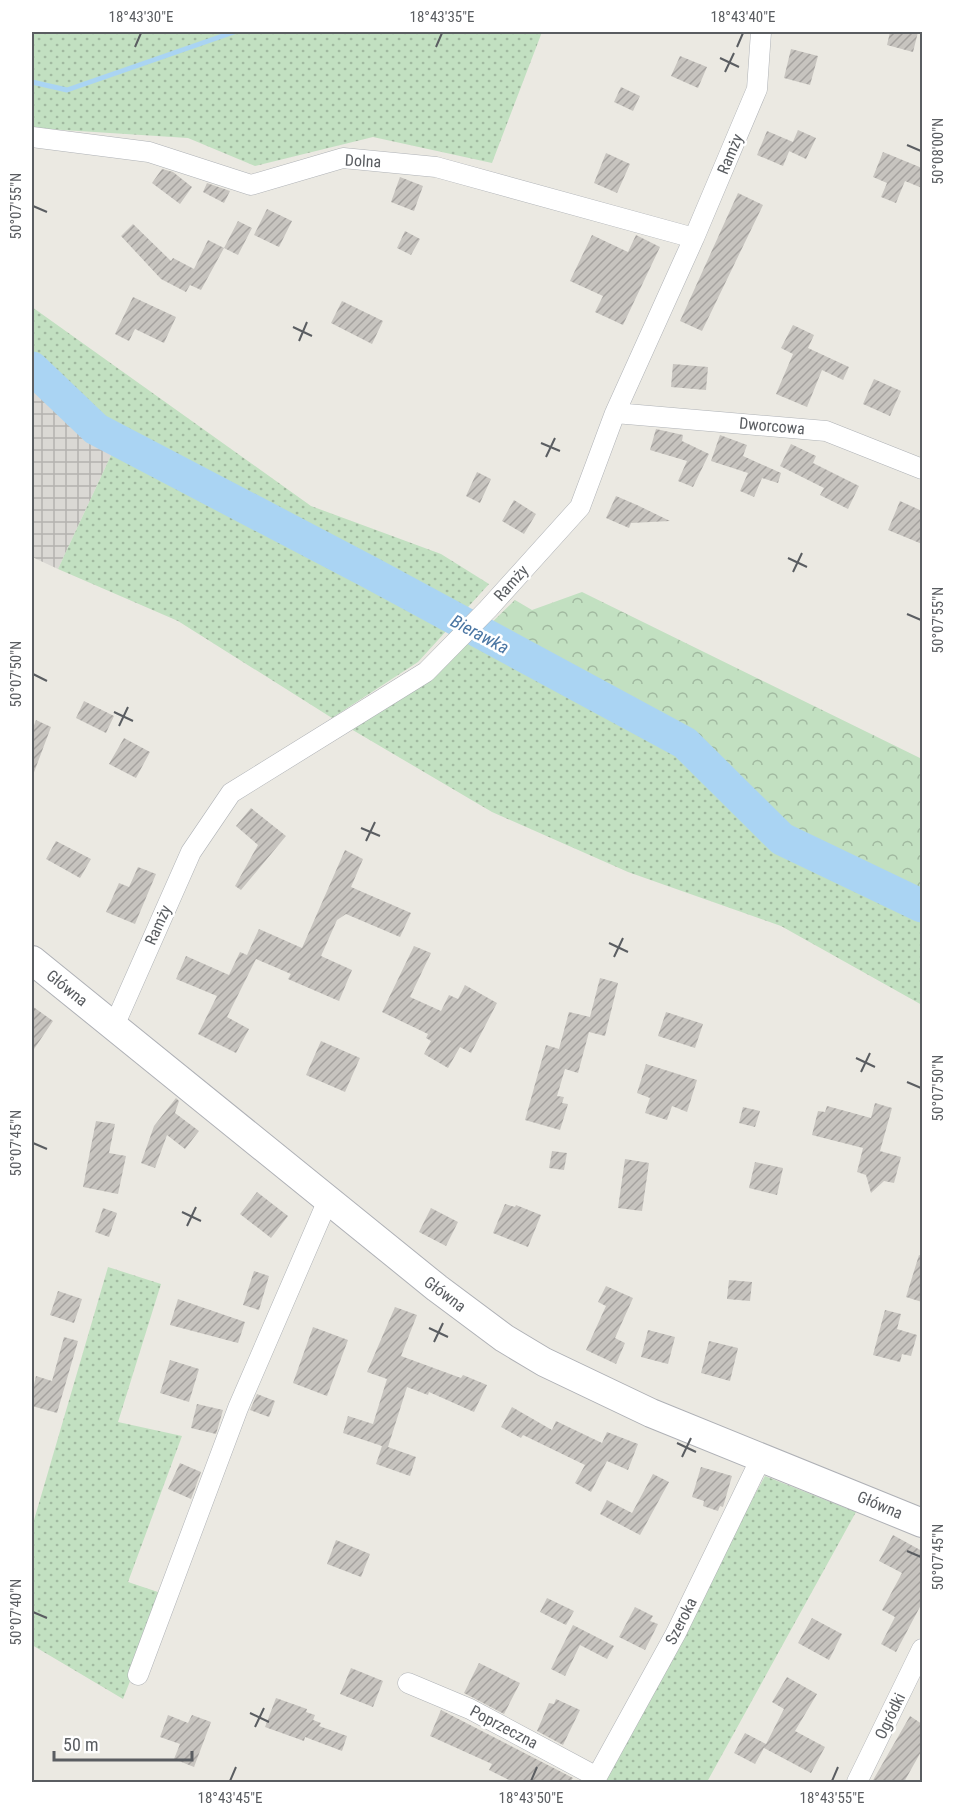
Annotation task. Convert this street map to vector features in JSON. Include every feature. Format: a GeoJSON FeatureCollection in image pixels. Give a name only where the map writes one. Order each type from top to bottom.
{"type":"FeatureCollection","features":[{"type":"Feature","properties":{"kind":"main road","name":"Główna"},"geometry":{"type":"LineString","coordinates":[[32,960],[437,1288],[504,1338],[544,1362],[651,1413],[762,1456],[922,1523]]}},
{"type":"Feature","properties":{"kind":"street","name":"Ramży"},"geometry":{"type":"LineString","coordinates":[[114,1026],[191,852],[231,793],[426,672],[488,609],[580,507],[615,413],[758,89],[761,32]]}},
{"type":"Feature","properties":{"kind":"street","name":"Dolna"},"geometry":{"type":"LineString","coordinates":[[32,137],[149,152],[251,185],[343,158],[436,167],[694,238]]}},
{"type":"Feature","properties":{"kind":"street","name":"Dworcowa"},"geometry":{"type":"LineString","coordinates":[[615,413],[826,431],[922,469]]}},
{"type":"Feature","properties":{"kind":"street"},"geometry":{"type":"LineString","coordinates":[[138,1675],[238,1408],[328,1200]]}},
{"type":"Feature","properties":{"kind":"street","name":"Szeroka"},"geometry":{"type":"LineString","coordinates":[[596,1780],[676,1633],[762,1456]]}},
{"type":"Feature","properties":{"kind":"street","name":"Ogródki"},"geometry":{"type":"LineString","coordinates":[[857,1782],[922,1650]]}},
{"type":"Feature","properties":{"kind":"street","name":"Poprzeczna"},"geometry":{"type":"LineString","coordinates":[[408,1683],[470,1709],[596,1780]]}},
{"type":"Feature","properties":{"kind":"shaded area"},"geometry":{"type":"Polygon","coordinates":[[[32,386],[113,451],[58,569],[32,557],[32,386]]]}},
{"type":"Feature","properties":{"kind":"green space"},"geometry":{"type":"Polygon","coordinates":[[[32,32],[542,32],[492,163],[373,137],[255,166],[188,138],[32,128],[32,32]]]}},
{"type":"Feature","properties":{"kind":"green space"},"geometry":{"type":"Polygon","coordinates":[[[32,307],[311,506],[441,554],[489,584],[418,662],[332,718],[178,621],[58,569],[113,451],[32,386],[32,307]]]}},
{"type":"Feature","properties":{"kind":"green space"},"geometry":{"type":"Polygon","coordinates":[[[582,592],[922,759],[922,896],[788,833],[691,739],[481,633],[515,600],[532,610],[582,592]]]}},
{"type":"Feature","properties":{"kind":"green space"},"geometry":{"type":"Polygon","coordinates":[[[477,634],[682,745],[753,817],[788,846],[922,910],[922,1005],[781,926],[628,872],[492,812],[351,729],[436,673],[477,634]]]}},
{"type":"Feature","properties":{"kind":"green space"},"geometry":{"type":"Polygon","coordinates":[[[108,1267],[161,1284],[118,1422],[182,1436],[128,1582],[164,1594],[123,1699],[32,1645],[32,1527],[108,1267]]]}},
{"type":"Feature","properties":{"kind":"green space"},"geometry":{"type":"Polygon","coordinates":[[[765,1476],[856,1512],[707,1782],[600,1782],[765,1476]]]}},
{"type":"Feature","properties":{"kind":"building"},"geometry":{"type":"Polygon","coordinates":[[[890,32],[918,32],[913,52],[887,45],[890,32]]]}},
{"type":"Feature","properties":{"kind":"building"},"geometry":{"type":"Polygon","coordinates":[[[791,49],[818,56],[810,85],[784,78],[791,49]]]}},
{"type":"Feature","properties":{"kind":"building"},"geometry":{"type":"Polygon","coordinates":[[[680,56],[707,67],[698,88],[671,76],[680,56]]]}},
{"type":"Feature","properties":{"kind":"building"},"geometry":{"type":"Polygon","coordinates":[[[621,87],[640,96],[633,111],[614,102],[621,87]]]}},
{"type":"Feature","properties":{"kind":"building"},"geometry":{"type":"Polygon","coordinates":[[[798,130],[816,138],[806,159],[789,151],[798,130]]]}},
{"type":"Feature","properties":{"kind":"building"},"geometry":{"type":"Polygon","coordinates":[[[767,131],[793,142],[783,166],[757,155],[767,131]]]}},
{"type":"Feature","properties":{"kind":"building"},"geometry":{"type":"Polygon","coordinates":[[[883,152],[922,168],[922,188],[905,181],[896,203],[881,197],[887,183],[873,177],[883,152]]]}},
{"type":"Feature","properties":{"kind":"building"},"geometry":{"type":"Polygon","coordinates":[[[606,153],[630,164],[617,193],[594,183],[606,153]]]}},
{"type":"Feature","properties":{"kind":"building"},"geometry":{"type":"Polygon","coordinates":[[[162,169],[173,172],[192,187],[180,204],[152,183],[162,169]]]}},
{"type":"Feature","properties":{"kind":"building"},"geometry":{"type":"Polygon","coordinates":[[[400,177],[423,186],[414,211],[391,202],[400,177]]]}},
{"type":"Feature","properties":{"kind":"building"},"geometry":{"type":"Polygon","coordinates":[[[207,183],[230,191],[224,203],[203,192],[207,183]]]}},
{"type":"Feature","properties":{"kind":"building"},"geometry":{"type":"Polygon","coordinates":[[[738,193],[763,205],[702,331],[680,321],[738,193]]]}},
{"type":"Feature","properties":{"kind":"building"},"geometry":{"type":"Polygon","coordinates":[[[267,209],[292,221],[279,247],[254,235],[267,209]]]}},
{"type":"Feature","properties":{"kind":"building"},"geometry":{"type":"Polygon","coordinates":[[[238,221],[252,228],[238,255],[224,248],[238,221]]]}},
{"type":"Feature","properties":{"kind":"building"},"geometry":{"type":"Polygon","coordinates":[[[133,224],[171,261],[173,258],[194,269],[208,240],[224,248],[201,290],[190,285],[186,292],[161,279],[121,236],[133,224]]]}},
{"type":"Feature","properties":{"kind":"building"},"geometry":{"type":"Polygon","coordinates":[[[405,231],[420,239],[411,255],[397,248],[405,231]]]}},
{"type":"Feature","properties":{"kind":"building"},"geometry":{"type":"Polygon","coordinates":[[[592,235],[628,252],[636,235],[660,247],[623,325],[595,312],[603,296],[570,281],[592,235]]]}},
{"type":"Feature","properties":{"kind":"building"},"geometry":{"type":"Polygon","coordinates":[[[133,297],[176,317],[164,343],[135,329],[129,341],[115,334],[133,297]]]}},
{"type":"Feature","properties":{"kind":"building"},"geometry":{"type":"Polygon","coordinates":[[[342,301],[383,321],[372,344],[331,323],[342,301]]]}},
{"type":"Feature","properties":{"kind":"building"},"geometry":{"type":"Polygon","coordinates":[[[793,325],[814,335],[808,348],[849,367],[843,380],[822,370],[807,407],[776,394],[793,354],[781,348],[793,325]]]}},
{"type":"Feature","properties":{"kind":"building"},"geometry":{"type":"Polygon","coordinates":[[[673,364],[708,367],[706,390],[671,387],[673,364]]]}},
{"type":"Feature","properties":{"kind":"building"},"geometry":{"type":"Polygon","coordinates":[[[874,379],[901,391],[890,416],[863,404],[874,379]]]}},
{"type":"Feature","properties":{"kind":"building"},"geometry":{"type":"Polygon","coordinates":[[[656,429],[683,435],[682,441],[709,454],[693,487],[678,481],[687,461],[650,450],[656,429]]]}},
{"type":"Feature","properties":{"kind":"building"},"geometry":{"type":"Polygon","coordinates":[[[720,435],[747,445],[743,456],[781,473],[778,483],[762,478],[754,497],[740,491],[748,473],[711,461],[720,435]]]}},
{"type":"Feature","properties":{"kind":"building"},"geometry":{"type":"Polygon","coordinates":[[[791,444],[816,456],[813,463],[859,486],[848,509],[820,495],[824,488],[780,466],[791,444]]]}},
{"type":"Feature","properties":{"kind":"building"},"geometry":{"type":"Polygon","coordinates":[[[477,472],[491,479],[480,503],[466,496],[477,472]]]}},
{"type":"Feature","properties":{"kind":"building"},"geometry":{"type":"Polygon","coordinates":[[[616,496],[670,521],[631,523],[629,528],[606,518],[616,496]]]}},
{"type":"Feature","properties":{"kind":"building"},"geometry":{"type":"Polygon","coordinates":[[[514,500],[536,514],[524,534],[502,521],[514,500]]]}},
{"type":"Feature","properties":{"kind":"building"},"geometry":{"type":"Polygon","coordinates":[[[900,501],[922,511],[922,544],[888,530],[900,501]]]}},
{"type":"Feature","properties":{"kind":"building"},"geometry":{"type":"Polygon","coordinates":[[[84,701],[114,716],[106,733],[76,718],[84,701]]]}},
{"type":"Feature","properties":{"kind":"building"},"geometry":{"type":"Polygon","coordinates":[[[36,720],[51,727],[33,775],[32,731],[36,720]]]}},
{"type":"Feature","properties":{"kind":"building"},"geometry":{"type":"Polygon","coordinates":[[[124,738],[150,752],[136,778],[109,764],[124,738]]]}},
{"type":"Feature","properties":{"kind":"building"},"geometry":{"type":"Polygon","coordinates":[[[251,808],[286,836],[241,890],[235,886],[258,845],[236,826],[251,808]]]}},
{"type":"Feature","properties":{"kind":"building"},"geometry":{"type":"Polygon","coordinates":[[[56,841],[91,859],[80,878],[46,859],[56,841]]]}},
{"type":"Feature","properties":{"kind":"building"},"geometry":{"type":"Polygon","coordinates":[[[345,850],[363,859],[351,887],[411,913],[400,937],[346,914],[337,920],[321,956],[352,970],[339,1001],[288,979],[291,974],[256,959],[227,1017],[249,1029],[236,1053],[198,1034],[217,996],[176,979],[186,956],[229,975],[240,952],[247,955],[259,929],[302,948],[345,850]]]}},
{"type":"Feature","properties":{"kind":"building"},"geometry":{"type":"Polygon","coordinates":[[[138,867],[156,874],[135,924],[106,912],[119,883],[129,887],[138,867]]]}},
{"type":"Feature","properties":{"kind":"building"},"geometry":{"type":"Polygon","coordinates":[[[414,946],[431,953],[410,997],[441,1011],[449,995],[458,999],[465,985],[497,1003],[471,1053],[460,1047],[448,1068],[424,1054],[431,1041],[426,1038],[428,1034],[382,1012],[414,946]]]}},
{"type":"Feature","properties":{"kind":"building"},"geometry":{"type":"Polygon","coordinates":[[[600,978],[618,983],[605,1036],[589,1032],[578,1073],[565,1069],[557,1096],[564,1097],[562,1103],[568,1104],[560,1130],[525,1120],[546,1045],[559,1049],[569,1012],[590,1017],[600,978]]]}},
{"type":"Feature","properties":{"kind":"building"},"geometry":{"type":"Polygon","coordinates":[[[32,1006],[53,1021],[32,1052],[32,1006]]]}},
{"type":"Feature","properties":{"kind":"building"},"geometry":{"type":"Polygon","coordinates":[[[666,1012],[703,1024],[695,1048],[658,1036],[666,1012]]]}},
{"type":"Feature","properties":{"kind":"building"},"geometry":{"type":"Polygon","coordinates":[[[321,1041],[360,1058],[345,1092],[306,1075],[321,1041]]]}},
{"type":"Feature","properties":{"kind":"building"},"geometry":{"type":"Polygon","coordinates":[[[646,1064],[697,1080],[687,1112],[672,1106],[667,1120],[645,1113],[650,1098],[637,1093],[646,1064]]]}},
{"type":"Feature","properties":{"kind":"building"},"geometry":{"type":"Polygon","coordinates":[[[176,1098],[179,1101],[175,1113],[199,1131],[185,1149],[167,1135],[155,1168],[141,1163],[154,1126],[176,1098]]]}},
{"type":"Feature","properties":{"kind":"building"},"geometry":{"type":"Polygon","coordinates":[[[875,1103],[892,1108],[880,1151],[901,1157],[894,1183],[884,1181],[871,1193],[866,1175],[857,1172],[863,1148],[812,1135],[818,1111],[825,1112],[827,1106],[871,1118],[875,1103]]]}},
{"type":"Feature","properties":{"kind":"building"},"geometry":{"type":"Polygon","coordinates":[[[743,1107],[760,1111],[755,1127],[739,1123],[743,1107]]]}},
{"type":"Feature","properties":{"kind":"building"},"geometry":{"type":"Polygon","coordinates":[[[96,1121],[115,1124],[109,1153],[126,1156],[118,1194],[83,1187],[96,1121]]]}},
{"type":"Feature","properties":{"kind":"building"},"geometry":{"type":"Polygon","coordinates":[[[552,1151],[567,1153],[564,1170],[549,1168],[552,1151]]]}},
{"type":"Feature","properties":{"kind":"building"},"geometry":{"type":"Polygon","coordinates":[[[625,1159],[649,1163],[642,1211],[618,1208],[625,1159]]]}},
{"type":"Feature","properties":{"kind":"building"},"geometry":{"type":"Polygon","coordinates":[[[755,1162],[783,1168],[777,1195],[749,1188],[755,1162]]]}},
{"type":"Feature","properties":{"kind":"building"},"geometry":{"type":"Polygon","coordinates":[[[257,1192],[288,1216],[271,1238],[240,1214],[257,1192]]]}},
{"type":"Feature","properties":{"kind":"building"},"geometry":{"type":"Polygon","coordinates":[[[505,1204],[515,1207],[516,1205],[541,1215],[528,1247],[493,1233],[505,1204]]]}},
{"type":"Feature","properties":{"kind":"building"},"geometry":{"type":"Polygon","coordinates":[[[103,1208],[117,1213],[109,1237],[95,1232],[103,1208]]]}},
{"type":"Feature","properties":{"kind":"building"},"geometry":{"type":"Polygon","coordinates":[[[431,1208],[458,1222],[446,1246],[419,1232],[431,1208]]]}},
{"type":"Feature","properties":{"kind":"building"},"geometry":{"type":"Polygon","coordinates":[[[919,1255],[922,1256],[922,1302],[906,1297],[919,1255]]]}},
{"type":"Feature","properties":{"kind":"building"},"geometry":{"type":"Polygon","coordinates":[[[254,1271],[269,1276],[259,1310],[243,1305],[254,1271]]]}},
{"type":"Feature","properties":{"kind":"building"},"geometry":{"type":"Polygon","coordinates":[[[729,1280],[752,1282],[750,1301],[727,1299],[729,1280]]]}},
{"type":"Feature","properties":{"kind":"building"},"geometry":{"type":"Polygon","coordinates":[[[606,1286],[633,1298],[615,1338],[625,1343],[616,1364],[586,1350],[606,1306],[598,1302],[606,1286]]]}},
{"type":"Feature","properties":{"kind":"building"},"geometry":{"type":"Polygon","coordinates":[[[58,1291],[82,1299],[74,1323],[50,1315],[58,1291]]]}},
{"type":"Feature","properties":{"kind":"building"},"geometry":{"type":"Polygon","coordinates":[[[178,1299],[245,1322],[238,1343],[170,1325],[178,1299]]]}},
{"type":"Feature","properties":{"kind":"building"},"geometry":{"type":"Polygon","coordinates":[[[395,1307],[417,1315],[401,1356],[461,1378],[463,1375],[487,1385],[474,1412],[429,1392],[428,1395],[407,1387],[388,1447],[416,1457],[410,1476],[376,1464],[382,1446],[343,1433],[348,1416],[373,1424],[387,1379],[367,1372],[395,1307]]]}},
{"type":"Feature","properties":{"kind":"building"},"geometry":{"type":"Polygon","coordinates":[[[885,1310],[901,1314],[897,1329],[917,1335],[911,1356],[902,1354],[900,1362],[873,1355],[885,1310]]]}},
{"type":"Feature","properties":{"kind":"building"},"geometry":{"type":"Polygon","coordinates":[[[313,1327],[348,1340],[327,1396],[293,1383],[313,1327]]]}},
{"type":"Feature","properties":{"kind":"building"},"geometry":{"type":"Polygon","coordinates":[[[648,1330],[675,1337],[668,1364],[641,1357],[648,1330]]]}},
{"type":"Feature","properties":{"kind":"building"},"geometry":{"type":"Polygon","coordinates":[[[64,1337],[78,1341],[57,1413],[32,1406],[32,1394],[36,1376],[52,1381],[64,1337]]]}},
{"type":"Feature","properties":{"kind":"building"},"geometry":{"type":"Polygon","coordinates":[[[709,1341],[738,1348],[730,1381],[701,1373],[709,1341]]]}},
{"type":"Feature","properties":{"kind":"building"},"geometry":{"type":"Polygon","coordinates":[[[170,1360],[199,1369],[189,1402],[160,1393],[170,1360]]]}},
{"type":"Feature","properties":{"kind":"building"},"geometry":{"type":"Polygon","coordinates":[[[257,1394],[275,1401],[269,1417],[250,1410],[257,1394]]]}},
{"type":"Feature","properties":{"kind":"building"},"geometry":{"type":"Polygon","coordinates":[[[197,1404],[223,1410],[216,1434],[191,1428],[197,1404]]]}},
{"type":"Feature","properties":{"kind":"building"},"geometry":{"type":"Polygon","coordinates":[[[512,1407],[552,1430],[556,1421],[602,1443],[607,1432],[638,1444],[628,1470],[607,1461],[591,1492],[575,1483],[585,1465],[501,1427],[512,1407]]]}},
{"type":"Feature","properties":{"kind":"building"},"geometry":{"type":"Polygon","coordinates":[[[180,1463],[201,1472],[191,1499],[168,1489],[180,1463]]]}},
{"type":"Feature","properties":{"kind":"building"},"geometry":{"type":"Polygon","coordinates":[[[701,1467],[732,1476],[723,1507],[720,1506],[718,1511],[703,1506],[704,1501],[692,1497],[701,1467]]]}},
{"type":"Feature","properties":{"kind":"building"},"geometry":{"type":"Polygon","coordinates":[[[653,1474],[669,1482],[640,1535],[600,1514],[607,1500],[632,1513],[653,1474]]]}},
{"type":"Feature","properties":{"kind":"building"},"geometry":{"type":"Polygon","coordinates":[[[893,1535],[922,1551],[922,1603],[896,1652],[881,1644],[895,1617],[882,1610],[902,1573],[879,1561],[893,1535]]]}},
{"type":"Feature","properties":{"kind":"building"},"geometry":{"type":"Polygon","coordinates":[[[336,1540],[370,1554],[361,1577],[327,1564],[336,1540]]]}},
{"type":"Feature","properties":{"kind":"building"},"geometry":{"type":"Polygon","coordinates":[[[547,1598],[574,1611],[566,1625],[540,1612],[547,1598]]]}},
{"type":"Feature","properties":{"kind":"building"},"geometry":{"type":"Polygon","coordinates":[[[635,1607],[653,1616],[650,1621],[658,1624],[645,1650],[619,1637],[635,1607]]]}},
{"type":"Feature","properties":{"kind":"building"},"geometry":{"type":"Polygon","coordinates":[[[812,1618],[842,1634],[829,1660],[798,1643],[812,1618]]]}},
{"type":"Feature","properties":{"kind":"building"},"geometry":{"type":"Polygon","coordinates":[[[573,1625],[614,1646],[607,1659],[580,1645],[565,1676],[551,1669],[573,1625]]]}},
{"type":"Feature","properties":{"kind":"building"},"geometry":{"type":"Polygon","coordinates":[[[479,1663],[520,1683],[504,1714],[464,1693],[479,1663]]]}},
{"type":"Feature","properties":{"kind":"building"},"geometry":{"type":"Polygon","coordinates":[[[351,1668],[383,1681],[373,1707],[340,1694],[351,1668]]]}},
{"type":"Feature","properties":{"kind":"building"},"geometry":{"type":"Polygon","coordinates":[[[787,1677],[817,1694],[795,1731],[825,1747],[811,1773],[764,1748],[784,1709],[772,1702],[787,1677]]]}},
{"type":"Feature","properties":{"kind":"building"},"geometry":{"type":"Polygon","coordinates":[[[276,1698],[307,1709],[306,1712],[315,1715],[313,1720],[321,1723],[319,1726],[347,1736],[342,1751],[305,1737],[304,1741],[265,1727],[276,1698]]]}},
{"type":"Feature","properties":{"kind":"building"},"geometry":{"type":"Polygon","coordinates":[[[556,1699],[580,1710],[563,1745],[537,1731],[549,1703],[554,1704],[556,1699]]]}},
{"type":"Feature","properties":{"kind":"building"},"geometry":{"type":"Polygon","coordinates":[[[441,1710],[573,1778],[570,1782],[513,1782],[489,1770],[492,1764],[430,1736],[441,1710]]]}},
{"type":"Feature","properties":{"kind":"building"},"geometry":{"type":"Polygon","coordinates":[[[168,1715],[188,1723],[192,1715],[211,1722],[194,1767],[174,1759],[180,1744],[160,1737],[168,1715]]]}},
{"type":"Feature","properties":{"kind":"building"},"geometry":{"type":"Polygon","coordinates":[[[910,1716],[922,1724],[922,1750],[904,1782],[872,1782],[910,1716]]]}},
{"type":"Feature","properties":{"kind":"building"},"geometry":{"type":"Polygon","coordinates":[[[745,1733],[766,1744],[755,1764],[734,1753],[745,1733]]]}},
{"type":"Feature","properties":{"kind":"waterway"},"geometry":{"type":"LineString","coordinates":[[32,82],[67,90],[234,32]]}},
{"type":"Feature","properties":{"kind":"waterway","name":"Bierawka"},"geometry":{"type":"LineString","coordinates":[[32,368],[96,429],[371,573],[685,743],[782,839],[922,906]]}}]}
